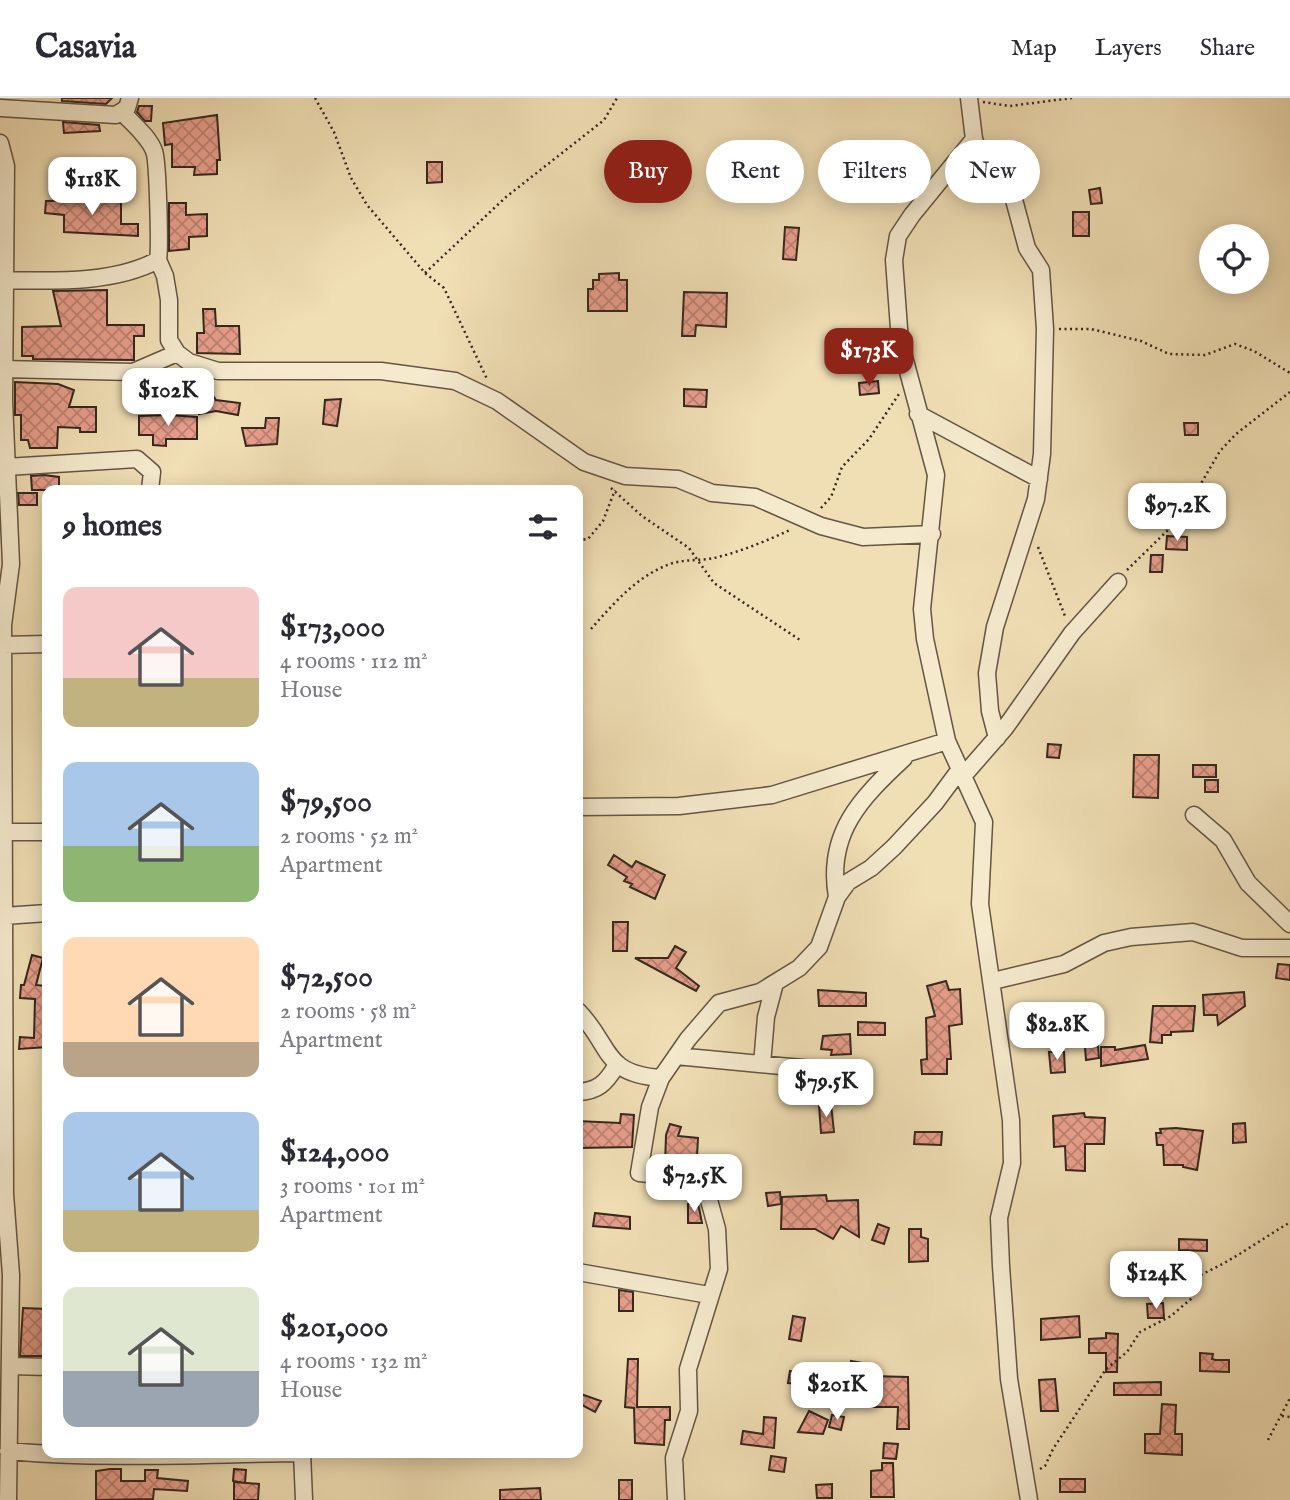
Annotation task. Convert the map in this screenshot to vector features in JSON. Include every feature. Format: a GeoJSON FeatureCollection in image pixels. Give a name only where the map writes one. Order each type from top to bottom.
{"type":"FeatureCollection","features":[{"type":"Feature","properties":{"kind":"street"},"geometry":{"type":"LineString","coordinates":[[0,108],[116,115],[123,113],[130,98]]}},
{"type":"Feature","properties":{"kind":"street"},"geometry":{"type":"LineString","coordinates":[[970,99],[974,139],[979,153],[1013,197],[1027,248],[1041,270],[1045,329],[1039,479],[1029,524],[995,627],[987,673],[990,711],[997,738]]}},
{"type":"Feature","properties":{"kind":"street"},"geometry":{"type":"LineString","coordinates":[[123,113],[153,148],[158,164],[155,190],[160,246],[158,260],[169,300],[169,340],[177,353],[189,362],[218,372],[381,371],[455,380],[497,401],[584,462],[625,476],[678,479],[712,493],[755,498],[821,526],[863,537],[932,534]]}},
{"type":"Feature","properties":{"kind":"street"},"geometry":{"type":"LineString","coordinates":[[974,139],[898,236],[894,260],[900,342],[936,475],[932,534],[922,609],[947,741],[984,822],[980,904],[993,981],[1011,1130],[1010,1179],[999,1218],[1001,1266],[1009,1379],[1029,1500]]}},
{"type":"Feature","properties":{"kind":"street"},"geometry":{"type":"LineString","coordinates":[[0,143],[6,166],[3,369],[11,564],[2,626],[2,1087],[5,1194],[11,1275],[12,1366],[8,1500]]}},
{"type":"Feature","properties":{"kind":"street"},"geometry":{"type":"LineString","coordinates":[[3,280],[107,276],[142,269],[158,260]]}},
{"type":"Feature","properties":{"kind":"street"},"geometry":{"type":"LineString","coordinates":[[3,369],[133,372],[177,353]]}},
{"type":"Feature","properties":{"kind":"street"},"geometry":{"type":"LineString","coordinates":[[918,414],[1039,479]]}},
{"type":"Feature","properties":{"kind":"street"},"geometry":{"type":"LineString","coordinates":[[6,467],[137,459],[152,472],[151,485]]}},
{"type":"Feature","properties":{"kind":"street"},"geometry":{"type":"LineString","coordinates":[[676,1500],[674,1458],[689,1411],[688,1369],[719,1269],[717,1229],[709,1200],[691,1178],[639,1173],[650,1107],[661,1078],[719,1003],[760,992],[799,968],[819,947],[837,897],[848,882],[894,847],[997,738],[1072,633],[1119,581]]}},
{"type":"Feature","properties":{"kind":"street"},"geometry":{"type":"LineString","coordinates":[[3,645],[42,644]]}},
{"type":"Feature","properties":{"kind":"street"},"geometry":{"type":"LineString","coordinates":[[583,807],[679,806],[772,795],[947,741]]}},
{"type":"Feature","properties":{"kind":"street"},"geometry":{"type":"LineString","coordinates":[[837,897],[833,873],[842,834],[864,795],[909,754]]}},
{"type":"Feature","properties":{"kind":"street"},"geometry":{"type":"LineString","coordinates":[[1194,815],[1223,840],[1248,883],[1290,923]]}},
{"type":"Feature","properties":{"kind":"street"},"geometry":{"type":"LineString","coordinates":[[4,832],[42,832]]}},
{"type":"Feature","properties":{"kind":"street"},"geometry":{"type":"LineString","coordinates":[[4,916],[42,914]]}},
{"type":"Feature","properties":{"kind":"street"},"geometry":{"type":"LineString","coordinates":[[993,981],[1064,964],[1104,943],[1151,935],[1193,932],[1242,948],[1290,948]]}},
{"type":"Feature","properties":{"kind":"street"},"geometry":{"type":"LineString","coordinates":[[762,1064],[766,1017],[775,983]]}},
{"type":"Feature","properties":{"kind":"street"},"geometry":{"type":"LineString","coordinates":[[583,1016],[616,1066],[639,1076],[661,1078]]}},
{"type":"Feature","properties":{"kind":"street"},"geometry":{"type":"LineString","coordinates":[[676,1056],[823,1070]]}},
{"type":"Feature","properties":{"kind":"street"},"geometry":{"type":"LineString","coordinates":[[583,1093],[591,1092],[607,1082],[616,1066]]}},
{"type":"Feature","properties":{"kind":"street"},"geometry":{"type":"LineString","coordinates":[[583,1273],[709,1295]]}},
{"type":"Feature","properties":{"kind":"street"},"geometry":{"type":"LineString","coordinates":[[12,1366],[42,1367]]}},
{"type":"Feature","properties":{"kind":"street"},"geometry":{"type":"LineString","coordinates":[[8,1451],[42,1455]]}},
{"type":"Feature","properties":{"kind":"street"},"geometry":{"type":"LineString","coordinates":[[302,1458],[304,1500]]}},
{"type":"Feature","properties":{"kind":"path"},"geometry":{"type":"LineString","coordinates":[[315,98],[334,132],[351,178],[366,205],[425,273],[444,288],[497,401]]}},
{"type":"Feature","properties":{"kind":"path"},"geometry":{"type":"LineString","coordinates":[[425,273],[506,197],[604,120],[617,98]]}},
{"type":"Feature","properties":{"kind":"path"},"geometry":{"type":"LineString","coordinates":[[970,99],[1010,106],[1072,98]]}},
{"type":"Feature","properties":{"kind":"path"},"geometry":{"type":"LineString","coordinates":[[1045,329],[1091,329],[1141,341],[1169,354],[1205,355],[1235,344],[1254,351],[1290,373]]}},
{"type":"Feature","properties":{"kind":"path"},"geometry":{"type":"LineString","coordinates":[[1119,581],[1189,504],[1220,451],[1290,392]]}},
{"type":"Feature","properties":{"kind":"path"},"geometry":{"type":"LineString","coordinates":[[583,540],[588,539],[603,522],[615,491],[625,476]]}},
{"type":"Feature","properties":{"kind":"path"},"geometry":{"type":"LineString","coordinates":[[607,484],[642,516],[689,548],[714,583],[800,640]]}},
{"type":"Feature","properties":{"kind":"path"},"geometry":{"type":"LineString","coordinates":[[1029,524],[1067,620]]}},
{"type":"Feature","properties":{"kind":"path"},"geometry":{"type":"LineString","coordinates":[[1025,1478],[1045,1466],[1053,1449],[1106,1369],[1127,1352],[1140,1332],[1171,1315],[1192,1298],[1202,1274],[1222,1266],[1244,1248],[1289,1223]]}},
{"type":"Feature","properties":{"kind":"path"},"geometry":{"type":"LineString","coordinates":[[1268,1440],[1290,1398]]}},
{"type":"Feature","properties":{"kind":"path"},"geometry":{"type":"LineString","coordinates":[[1282,1416],[1290,1417]]}},
{"type":"Feature","properties":{"kind":"building"},"geometry":{"type":"Polygon","coordinates":[[[62,98],[112,98],[106,104],[62,101],[62,98]]]}},
{"type":"Feature","properties":{"kind":"building"},"geometry":{"type":"Polygon","coordinates":[[[139,106],[152,106],[151,121],[145,121],[137,112],[139,106]]]}},
{"type":"Feature","properties":{"kind":"building"},"geometry":{"type":"Polygon","coordinates":[[[217,115],[220,160],[217,160],[217,174],[194,175],[195,167],[172,167],[172,144],[165,145],[163,123],[217,115]]]}},
{"type":"Feature","properties":{"kind":"building"},"geometry":{"type":"Polygon","coordinates":[[[63,122],[99,125],[100,131],[64,133],[63,122]]]}},
{"type":"Feature","properties":{"kind":"building"},"geometry":{"type":"Polygon","coordinates":[[[427,162],[442,162],[442,182],[427,183],[427,162]]]}},
{"type":"Feature","properties":{"kind":"building"},"geometry":{"type":"Polygon","coordinates":[[[1100,188],[1102,203],[1091,204],[1089,190],[1100,188]]]}},
{"type":"Feature","properties":{"kind":"building"},"geometry":{"type":"Polygon","coordinates":[[[46,201],[121,202],[121,224],[138,224],[138,236],[64,232],[64,215],[45,213],[46,201]]]}},
{"type":"Feature","properties":{"kind":"building"},"geometry":{"type":"Polygon","coordinates":[[[169,203],[186,203],[186,215],[207,214],[207,236],[189,237],[189,249],[169,251],[169,203]]]}},
{"type":"Feature","properties":{"kind":"building"},"geometry":{"type":"Polygon","coordinates":[[[1073,212],[1089,212],[1089,236],[1073,236],[1073,212]]]}},
{"type":"Feature","properties":{"kind":"building"},"geometry":{"type":"Polygon","coordinates":[[[785,227],[799,228],[796,260],[783,259],[785,227]]]}},
{"type":"Feature","properties":{"kind":"building"},"geometry":{"type":"Polygon","coordinates":[[[619,273],[619,280],[627,280],[627,311],[588,311],[588,289],[593,289],[593,280],[599,280],[599,274],[619,273]]]}},
{"type":"Feature","properties":{"kind":"building"},"geometry":{"type":"Polygon","coordinates":[[[107,290],[107,325],[144,325],[144,336],[134,336],[134,360],[33,359],[33,356],[22,356],[22,327],[61,326],[53,291],[107,290]]]}},
{"type":"Feature","properties":{"kind":"building"},"geometry":{"type":"Polygon","coordinates":[[[684,292],[727,293],[726,327],[696,325],[695,336],[682,336],[684,292]]]}},
{"type":"Feature","properties":{"kind":"building"},"geometry":{"type":"Polygon","coordinates":[[[203,309],[215,309],[216,326],[239,326],[240,354],[197,353],[197,333],[204,333],[203,309]]]}},
{"type":"Feature","properties":{"kind":"building"},"geometry":{"type":"Polygon","coordinates":[[[878,381],[879,393],[860,395],[859,383],[878,381]]]}},
{"type":"Feature","properties":{"kind":"building"},"geometry":{"type":"Polygon","coordinates":[[[15,382],[58,384],[74,390],[69,407],[96,407],[96,432],[58,427],[57,448],[30,448],[28,440],[21,440],[21,415],[15,415],[15,382]]]}},
{"type":"Feature","properties":{"kind":"building"},"geometry":{"type":"Polygon","coordinates":[[[684,389],[707,390],[706,407],[684,406],[684,389]]]}},
{"type":"Feature","properties":{"kind":"building"},"geometry":{"type":"Polygon","coordinates":[[[199,393],[211,393],[216,400],[240,403],[238,415],[216,411],[199,414],[199,393]]]}},
{"type":"Feature","properties":{"kind":"building"},"geometry":{"type":"Polygon","coordinates":[[[341,399],[337,426],[323,424],[325,400],[341,399]]]}},
{"type":"Feature","properties":{"kind":"building"},"geometry":{"type":"Polygon","coordinates":[[[139,416],[197,417],[197,439],[166,439],[166,446],[153,445],[153,435],[139,435],[139,416]]]}},
{"type":"Feature","properties":{"kind":"building"},"geometry":{"type":"Polygon","coordinates":[[[266,418],[279,418],[277,444],[246,446],[242,428],[265,428],[266,418]]]}},
{"type":"Feature","properties":{"kind":"building"},"geometry":{"type":"Polygon","coordinates":[[[1184,423],[1198,423],[1198,435],[1185,435],[1184,423]]]}},
{"type":"Feature","properties":{"kind":"building"},"geometry":{"type":"Polygon","coordinates":[[[31,476],[59,477],[59,485],[42,485],[42,490],[32,490],[31,476]]]}},
{"type":"Feature","properties":{"kind":"building"},"geometry":{"type":"Polygon","coordinates":[[[18,493],[37,493],[37,505],[19,505],[18,493]]]}},
{"type":"Feature","properties":{"kind":"building"},"geometry":{"type":"Polygon","coordinates":[[[1151,512],[1163,512],[1163,525],[1151,525],[1151,512]]]}},
{"type":"Feature","properties":{"kind":"building"},"geometry":{"type":"Polygon","coordinates":[[[1167,536],[1187,537],[1187,550],[1166,549],[1167,536]]]}},
{"type":"Feature","properties":{"kind":"building"},"geometry":{"type":"Polygon","coordinates":[[[1151,555],[1163,555],[1162,572],[1150,572],[1151,555]]]}},
{"type":"Feature","properties":{"kind":"building"},"geometry":{"type":"Polygon","coordinates":[[[1048,744],[1061,745],[1059,758],[1047,757],[1048,744]]]}},
{"type":"Feature","properties":{"kind":"building"},"geometry":{"type":"Polygon","coordinates":[[[1134,755],[1159,755],[1158,798],[1133,797],[1134,755]]]}},
{"type":"Feature","properties":{"kind":"building"},"geometry":{"type":"Polygon","coordinates":[[[1193,765],[1216,765],[1216,777],[1193,777],[1193,765]]]}},
{"type":"Feature","properties":{"kind":"building"},"geometry":{"type":"Polygon","coordinates":[[[1205,780],[1218,780],[1218,792],[1205,792],[1205,780]]]}},
{"type":"Feature","properties":{"kind":"building"},"geometry":{"type":"Polygon","coordinates":[[[614,855],[632,867],[636,861],[665,875],[655,899],[630,887],[632,884],[624,881],[627,877],[608,865],[614,855]]]}},
{"type":"Feature","properties":{"kind":"building"},"geometry":{"type":"Polygon","coordinates":[[[613,922],[628,922],[627,951],[613,951],[613,922]]]}},
{"type":"Feature","properties":{"kind":"building"},"geometry":{"type":"Polygon","coordinates":[[[675,946],[686,952],[676,968],[699,986],[696,991],[635,958],[668,958],[675,946]]]}},
{"type":"Feature","properties":{"kind":"building"},"geometry":{"type":"Polygon","coordinates":[[[32,955],[42,958],[36,985],[42,986],[42,1047],[19,1049],[20,1037],[34,1038],[35,999],[20,998],[21,985],[24,985],[32,955]]]}},
{"type":"Feature","properties":{"kind":"building"},"geometry":{"type":"Polygon","coordinates":[[[1278,964],[1290,965],[1290,980],[1276,978],[1278,964]]]}},
{"type":"Feature","properties":{"kind":"building"},"geometry":{"type":"Polygon","coordinates":[[[946,981],[949,990],[960,989],[962,1024],[949,1026],[951,1059],[947,1059],[947,1074],[922,1074],[921,1060],[927,1059],[926,1018],[935,1016],[927,986],[946,981]]]}},
{"type":"Feature","properties":{"kind":"building"},"geometry":{"type":"Polygon","coordinates":[[[818,990],[866,993],[866,1006],[819,1006],[818,990]]]}},
{"type":"Feature","properties":{"kind":"building"},"geometry":{"type":"Polygon","coordinates":[[[1244,992],[1245,1006],[1218,1025],[1217,1015],[1204,1015],[1203,995],[1244,992]]]}},
{"type":"Feature","properties":{"kind":"building"},"geometry":{"type":"Polygon","coordinates":[[[1153,1006],[1195,1006],[1193,1031],[1171,1032],[1171,1035],[1162,1035],[1162,1043],[1150,1042],[1153,1006]]]}},
{"type":"Feature","properties":{"kind":"building"},"geometry":{"type":"Polygon","coordinates":[[[858,1022],[885,1023],[885,1035],[858,1035],[858,1022]]]}},
{"type":"Feature","properties":{"kind":"building"},"geometry":{"type":"Polygon","coordinates":[[[850,1034],[851,1054],[831,1055],[832,1050],[821,1049],[823,1036],[850,1034]]]}},
{"type":"Feature","properties":{"kind":"building"},"geometry":{"type":"Polygon","coordinates":[[[1145,1045],[1148,1059],[1101,1066],[1101,1047],[1115,1047],[1115,1050],[1145,1045]]]}},
{"type":"Feature","properties":{"kind":"building"},"geometry":{"type":"Polygon","coordinates":[[[1098,1046],[1099,1058],[1086,1060],[1085,1047],[1098,1046]]]}},
{"type":"Feature","properties":{"kind":"building"},"geometry":{"type":"Polygon","coordinates":[[[1049,1052],[1064,1052],[1065,1072],[1051,1073],[1049,1052]]]}},
{"type":"Feature","properties":{"kind":"building"},"geometry":{"type":"Polygon","coordinates":[[[831,1104],[834,1132],[821,1133],[819,1105],[831,1104]]]}},
{"type":"Feature","properties":{"kind":"building"},"geometry":{"type":"Polygon","coordinates":[[[1084,1113],[1085,1117],[1105,1118],[1104,1144],[1085,1144],[1085,1171],[1066,1170],[1065,1146],[1054,1147],[1053,1116],[1084,1113]]]}},
{"type":"Feature","properties":{"kind":"building"},"geometry":{"type":"Polygon","coordinates":[[[621,1114],[634,1115],[632,1147],[583,1148],[583,1121],[620,1123],[621,1114]]]}},
{"type":"Feature","properties":{"kind":"building"},"geometry":{"type":"Polygon","coordinates":[[[1245,1123],[1246,1142],[1233,1143],[1233,1124],[1245,1123]]]}},
{"type":"Feature","properties":{"kind":"building"},"geometry":{"type":"Polygon","coordinates":[[[670,1124],[681,1127],[678,1136],[698,1138],[697,1157],[672,1157],[670,1165],[665,1165],[666,1135],[670,1124]]]}},
{"type":"Feature","properties":{"kind":"building"},"geometry":{"type":"Polygon","coordinates":[[[1160,1129],[1203,1131],[1197,1170],[1183,1165],[1164,1165],[1163,1145],[1157,1145],[1156,1133],[1161,1133],[1160,1129]]]}},
{"type":"Feature","properties":{"kind":"building"},"geometry":{"type":"Polygon","coordinates":[[[915,1132],[942,1132],[941,1145],[914,1144],[915,1132]]]}},
{"type":"Feature","properties":{"kind":"building"},"geometry":{"type":"Polygon","coordinates":[[[780,1192],[781,1204],[768,1206],[766,1193],[780,1192]]]}},
{"type":"Feature","properties":{"kind":"building"},"geometry":{"type":"Polygon","coordinates":[[[826,1195],[827,1201],[858,1200],[859,1237],[841,1226],[833,1239],[815,1229],[781,1229],[782,1197],[826,1195]]]}},
{"type":"Feature","properties":{"kind":"building"},"geometry":{"type":"Polygon","coordinates":[[[698,1203],[702,1223],[688,1223],[688,1204],[698,1203]]]}},
{"type":"Feature","properties":{"kind":"building"},"geometry":{"type":"Polygon","coordinates":[[[595,1213],[630,1217],[630,1229],[593,1226],[595,1213]]]}},
{"type":"Feature","properties":{"kind":"building"},"geometry":{"type":"Polygon","coordinates":[[[878,1224],[889,1228],[884,1244],[872,1240],[878,1224]]]}},
{"type":"Feature","properties":{"kind":"building"},"geometry":{"type":"Polygon","coordinates":[[[909,1229],[921,1229],[921,1237],[928,1239],[928,1261],[909,1262],[909,1229]]]}},
{"type":"Feature","properties":{"kind":"building"},"geometry":{"type":"Polygon","coordinates":[[[1179,1239],[1207,1240],[1207,1251],[1179,1250],[1179,1239]]]}},
{"type":"Feature","properties":{"kind":"building"},"geometry":{"type":"Polygon","coordinates":[[[619,1290],[633,1292],[633,1311],[619,1311],[619,1290]]]}},
{"type":"Feature","properties":{"kind":"building"},"geometry":{"type":"Polygon","coordinates":[[[1163,1303],[1164,1318],[1148,1318],[1147,1304],[1163,1303]]]}},
{"type":"Feature","properties":{"kind":"building"},"geometry":{"type":"Polygon","coordinates":[[[23,1308],[42,1309],[42,1356],[20,1356],[23,1308]]]}},
{"type":"Feature","properties":{"kind":"building"},"geometry":{"type":"Polygon","coordinates":[[[793,1316],[805,1318],[801,1341],[789,1339],[793,1316]]]}},
{"type":"Feature","properties":{"kind":"building"},"geometry":{"type":"Polygon","coordinates":[[[1079,1316],[1080,1337],[1041,1340],[1041,1319],[1079,1316]]]}},
{"type":"Feature","properties":{"kind":"building"},"geometry":{"type":"Polygon","coordinates":[[[1106,1333],[1118,1334],[1117,1372],[1106,1372],[1106,1353],[1089,1353],[1089,1339],[1106,1338],[1106,1333]]]}},
{"type":"Feature","properties":{"kind":"building"},"geometry":{"type":"Polygon","coordinates":[[[1200,1353],[1213,1354],[1212,1359],[1216,1360],[1229,1360],[1229,1372],[1200,1371],[1200,1353]]]}},
{"type":"Feature","properties":{"kind":"building"},"geometry":{"type":"Polygon","coordinates":[[[628,1359],[638,1359],[637,1407],[670,1407],[670,1420],[665,1420],[664,1445],[635,1443],[634,1408],[625,1407],[628,1359]]]}},
{"type":"Feature","properties":{"kind":"building"},"geometry":{"type":"Polygon","coordinates":[[[851,1361],[863,1363],[861,1375],[850,1373],[851,1361]]]}},
{"type":"Feature","properties":{"kind":"building"},"geometry":{"type":"Polygon","coordinates":[[[790,1371],[802,1373],[800,1384],[788,1383],[790,1371]]]}},
{"type":"Feature","properties":{"kind":"building"},"geometry":{"type":"Polygon","coordinates":[[[870,1376],[908,1377],[909,1429],[897,1429],[898,1407],[871,1407],[870,1376]]]}},
{"type":"Feature","properties":{"kind":"building"},"geometry":{"type":"Polygon","coordinates":[[[1055,1379],[1058,1411],[1041,1411],[1039,1380],[1055,1379]]]}},
{"type":"Feature","properties":{"kind":"building"},"geometry":{"type":"Polygon","coordinates":[[[1161,1382],[1161,1395],[1114,1395],[1114,1383],[1161,1382]]]}},
{"type":"Feature","properties":{"kind":"building"},"geometry":{"type":"Polygon","coordinates":[[[583,1395],[601,1401],[595,1412],[583,1406],[583,1395]]]}},
{"type":"Feature","properties":{"kind":"building"},"geometry":{"type":"Polygon","coordinates":[[[1162,1404],[1176,1405],[1175,1434],[1182,1434],[1182,1455],[1145,1453],[1145,1434],[1160,1434],[1162,1404]]]}},
{"type":"Feature","properties":{"kind":"building"},"geometry":{"type":"Polygon","coordinates":[[[809,1411],[828,1420],[823,1434],[798,1432],[809,1411]]]}},
{"type":"Feature","properties":{"kind":"building"},"geometry":{"type":"Polygon","coordinates":[[[832,1415],[844,1417],[841,1430],[829,1427],[832,1415]]]}},
{"type":"Feature","properties":{"kind":"building"},"geometry":{"type":"Polygon","coordinates":[[[764,1417],[776,1418],[774,1448],[741,1444],[743,1431],[763,1434],[764,1417]]]}},
{"type":"Feature","properties":{"kind":"building"},"geometry":{"type":"Polygon","coordinates":[[[884,1443],[898,1444],[896,1459],[883,1458],[884,1443]]]}},
{"type":"Feature","properties":{"kind":"building"},"geometry":{"type":"Polygon","coordinates":[[[771,1456],[786,1458],[784,1472],[769,1470],[771,1456]]]}},
{"type":"Feature","properties":{"kind":"building"},"geometry":{"type":"Polygon","coordinates":[[[882,1463],[893,1463],[894,1497],[871,1497],[871,1471],[882,1470],[882,1463]]]}},
{"type":"Feature","properties":{"kind":"building"},"geometry":{"type":"Polygon","coordinates":[[[121,1469],[121,1481],[145,1481],[145,1470],[158,1470],[157,1478],[188,1481],[187,1491],[154,1489],[153,1499],[96,1500],[96,1471],[121,1469]]]}},
{"type":"Feature","properties":{"kind":"building"},"geometry":{"type":"Polygon","coordinates":[[[234,1469],[246,1470],[245,1483],[233,1481],[234,1469]]]}},
{"type":"Feature","properties":{"kind":"building"},"geometry":{"type":"Polygon","coordinates":[[[1060,1479],[1085,1479],[1085,1492],[1060,1492],[1060,1479]]]}},
{"type":"Feature","properties":{"kind":"building"},"geometry":{"type":"Polygon","coordinates":[[[619,1480],[632,1480],[632,1500],[619,1500],[619,1480]]]}},
{"type":"Feature","properties":{"kind":"building"},"geometry":{"type":"Polygon","coordinates":[[[234,1482],[259,1484],[258,1500],[234,1500],[234,1482]]]}},
{"type":"Feature","properties":{"kind":"building"},"geometry":{"type":"Polygon","coordinates":[[[832,1484],[832,1498],[817,1498],[816,1485],[832,1484]]]}},
{"type":"Feature","properties":{"kind":"building"},"geometry":{"type":"Polygon","coordinates":[[[540,1488],[541,1500],[500,1500],[500,1490],[540,1488]]]}}]}
